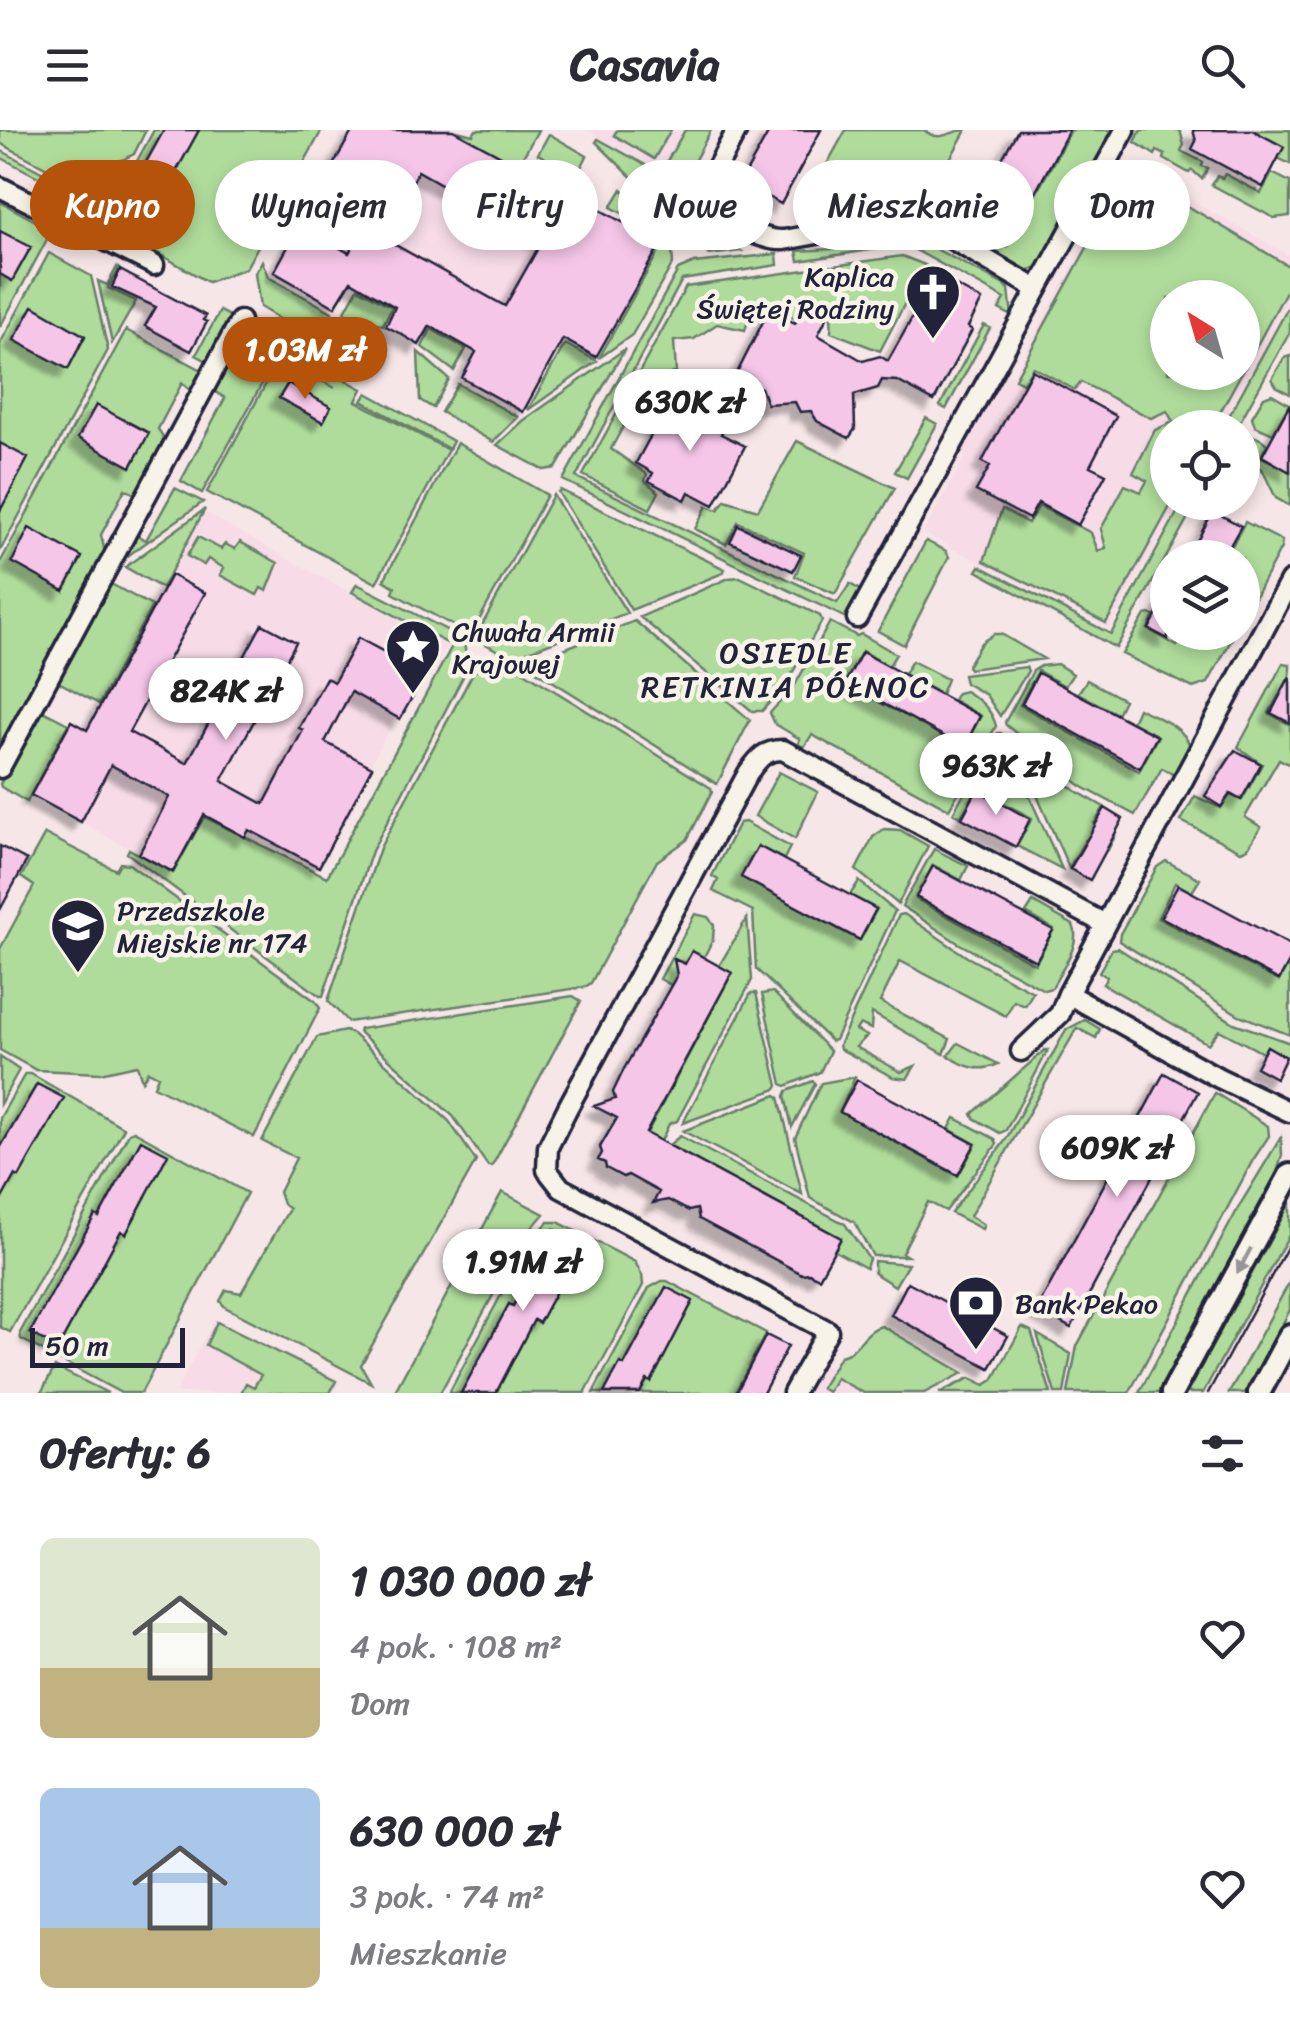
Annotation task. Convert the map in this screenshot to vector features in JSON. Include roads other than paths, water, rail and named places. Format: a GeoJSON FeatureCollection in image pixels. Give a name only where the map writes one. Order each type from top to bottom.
{"type":"FeatureCollection","features":[{"type":"Feature","properties":{"kind":"street"},"geometry":{"type":"LineString","coordinates":[[737,130],[706,193],[714,209],[766,240],[901,220],[929,226],[1037,289]]}},
{"type":"Feature","properties":{"kind":"street"},"geometry":{"type":"LineString","coordinates":[[858,618],[1125,130]]}},
{"type":"Feature","properties":{"kind":"street"},"geometry":{"type":"LineString","coordinates":[[0,186],[154,264]]}},
{"type":"Feature","properties":{"kind":"street"},"geometry":{"type":"LineString","coordinates":[[0,768],[240,321]]}},
{"type":"Feature","properties":{"kind":"street"},"geometry":{"type":"LineString","coordinates":[[1021,1051],[1060,1014],[1290,580]]}},
{"type":"Feature","properties":{"kind":"street"},"geometry":{"type":"LineString","coordinates":[[793,1393],[828,1331],[562,1188],[547,1170],[548,1148],[567,1109],[748,773],[761,756],[783,750],[1105,924]]}},
{"type":"Feature","properties":{"kind":"street"},"geometry":{"type":"LineString","coordinates":[[1068,994],[1218,1078],[1290,1112]]}},
{"type":"Feature","properties":{"kind":"street"},"geometry":{"type":"LineString","coordinates":[[1172,1393],[1290,1175]]}},
{"type":"Feature","properties":{"kind":"street"},"geometry":{"type":"LineString","coordinates":[[1259,1393],[1290,1335]]}},
{"type":"Feature","properties":{"kind":"tram line"},"geometry":{"type":"LineString","coordinates":[[1208,1393],[1290,1242]]}},
{"type":"Feature","properties":{"kind":"place","name":"Kaplica Świętej Rodziny"},"geometry":{"type":"Point","coordinates":[933,341]}},
{"type":"Feature","properties":{"kind":"place","name":"Chwała Armii Krajowej"},"geometry":{"type":"Point","coordinates":[413,696]}},
{"type":"Feature","properties":{"kind":"place","name":"Przedszkole Miejskie nr 174"},"geometry":{"type":"Point","coordinates":[78,975]}},
{"type":"Feature","properties":{"kind":"place","name":"Bank Pekao"},"geometry":{"type":"Point","coordinates":[976,1352]}},
{"type":"Feature","properties":{"kind":"district","name":"OSIEDLE RETKINIA PÓŁNOC"},"geometry":{"type":"Point","coordinates":[786,670]}}]}
